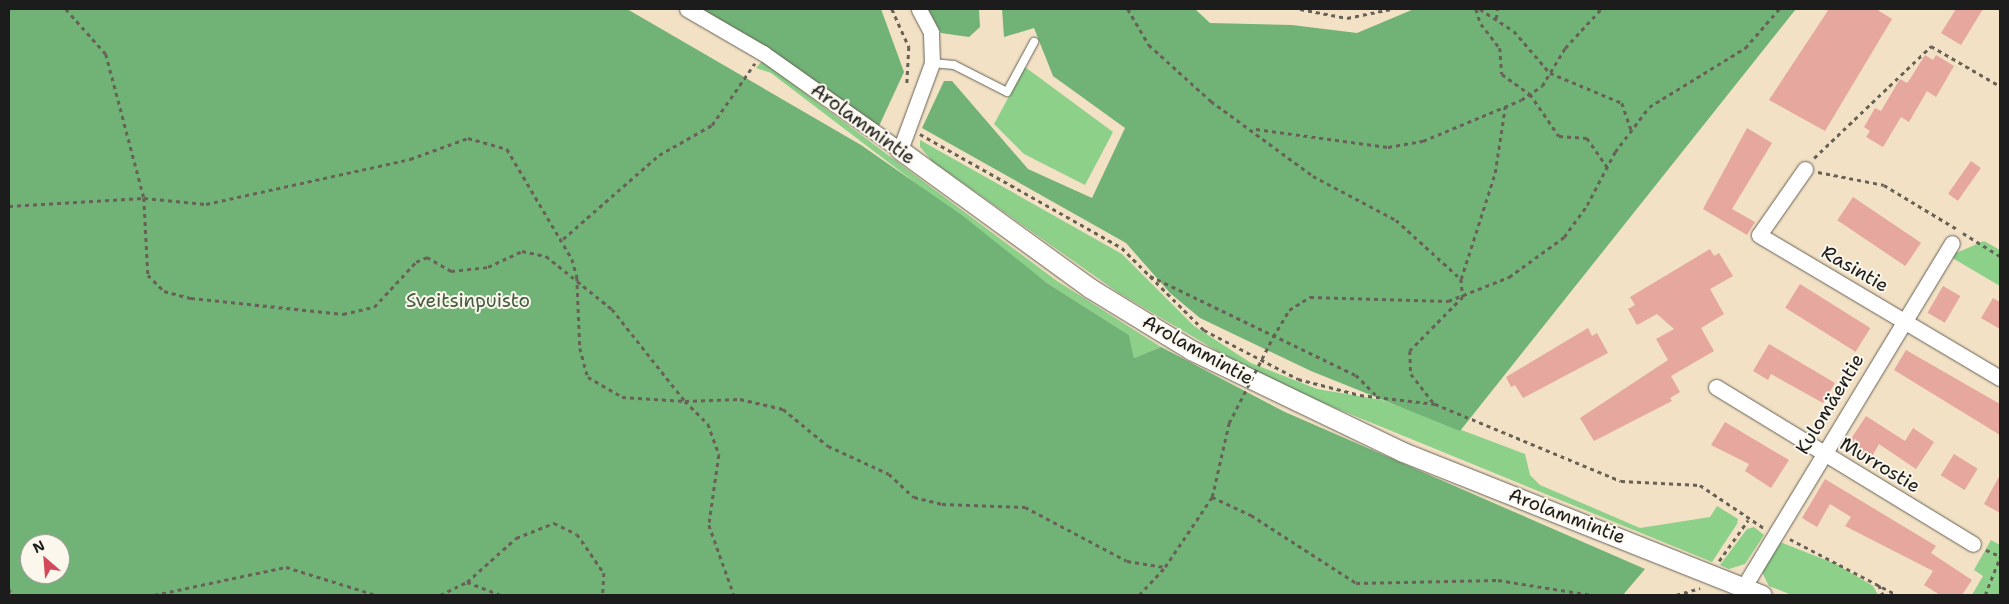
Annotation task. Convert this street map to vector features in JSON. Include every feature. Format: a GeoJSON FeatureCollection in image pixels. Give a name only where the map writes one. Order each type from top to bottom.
{"type":"FeatureCollection","features":[{"type":"Feature","properties":{"kind":"street","name":"Arolammintie"},"geometry":{"type":"LineString","coordinates":[[687,9],[763,53],[1090,288],[1190,350],[1403,452],[1762,595]]}},
{"type":"Feature","properties":{"kind":"street"},"geometry":{"type":"LineString","coordinates":[[900,150],[910,128],[932,63],[931,32],[919,9]]}},
{"type":"Feature","properties":{"kind":"street","name":"Rasintie"},"geometry":{"type":"LineString","coordinates":[[1805,169],[1759,236],[2000,378]]}},
{"type":"Feature","properties":{"kind":"street","name":"Kulomäentie"},"geometry":{"type":"LineString","coordinates":[[1743,588],[1773,532],[1824,454],[1952,243]]}},
{"type":"Feature","properties":{"kind":"street","name":"Murrostie"},"geometry":{"type":"LineString","coordinates":[[1716,387],[1973,544]]}},
{"type":"Feature","properties":{"kind":"lane"},"geometry":{"type":"LineString","coordinates":[[932,63],[954,65],[1007,92],[1034,42]]}},
{"type":"Feature","properties":{"kind":"path"},"geometry":{"type":"LineString","coordinates":[[66,9],[106,54],[144,198],[148,275],[164,291],[191,298],[343,314],[374,307],[416,262],[427,258],[451,271],[488,267],[522,251],[546,256],[577,277],[612,309],[685,401],[708,424],[719,455],[710,525],[734,595]]}},
{"type":"Feature","properties":{"kind":"path"},"geometry":{"type":"LineString","coordinates":[[892,9],[909,47],[906,93]]}},
{"type":"Feature","properties":{"kind":"path"},"geometry":{"type":"LineString","coordinates":[[1128,9],[1149,45],[1211,101],[1254,129],[1313,176],[1396,220],[1461,279]]}},
{"type":"Feature","properties":{"kind":"path"},"geometry":{"type":"LineString","coordinates":[[1300,9],[1347,18],[1391,9]]}},
{"type":"Feature","properties":{"kind":"path"},"geometry":{"type":"LineString","coordinates":[[1476,9],[1481,24],[1500,48],[1502,74],[1530,94],[1559,136],[1587,138],[1607,168]]}},
{"type":"Feature","properties":{"kind":"path"},"geometry":{"type":"LineString","coordinates":[[1480,9],[1514,31],[1550,73],[1622,103],[1631,128]]}},
{"type":"Feature","properties":{"kind":"path"},"geometry":{"type":"LineString","coordinates":[[1496,19],[1497,9]]}},
{"type":"Feature","properties":{"kind":"path"},"geometry":{"type":"LineString","coordinates":[[1254,129],[1388,147],[1423,141],[1506,107],[1530,94],[1550,73],[1565,48],[1601,9]]}},
{"type":"Feature","properties":{"kind":"path"},"geometry":{"type":"LineString","coordinates":[[1139,595],[1165,567],[1212,497],[1229,422],[1289,310],[1310,297],[1407,303],[1463,297],[1509,277],[1564,237],[1631,128],[1649,107],[1745,48],[1779,9]]}},
{"type":"Feature","properties":{"kind":"path"},"geometry":{"type":"LineString","coordinates":[[2000,86],[1931,46],[1831,137],[1805,169],[1884,185],[2000,256]]}},
{"type":"Feature","properties":{"kind":"path"},"geometry":{"type":"LineString","coordinates":[[563,238],[659,155],[712,125],[763,53]]}},
{"type":"Feature","properties":{"kind":"path"},"geometry":{"type":"LineString","coordinates":[[1463,297],[1461,279],[1495,173],[1506,107]]}},
{"type":"Feature","properties":{"kind":"path"},"geometry":{"type":"LineString","coordinates":[[910,128],[1122,248],[1185,314],[1223,342],[1298,379],[1377,396],[1435,404],[1520,443],[1621,481],[1700,484],[1748,520],[1897,595]]}},
{"type":"Feature","properties":{"kind":"path"},"geometry":{"type":"LineString","coordinates":[[9,206],[144,198],[206,204],[410,159],[468,138],[506,149],[563,238],[577,277],[580,348],[588,377],[622,397],[654,403],[740,399],[783,409],[828,446],[889,474],[914,497],[942,504],[1025,507],[1127,561],[1165,567]]}},
{"type":"Feature","properties":{"kind":"path"},"geometry":{"type":"LineString","coordinates":[[1146,274],[1356,376],[1377,396]]}},
{"type":"Feature","properties":{"kind":"path"},"geometry":{"type":"LineString","coordinates":[[1435,404],[1411,374],[1410,351],[1463,297]]}},
{"type":"Feature","properties":{"kind":"path"},"geometry":{"type":"LineString","coordinates":[[1212,497],[1251,515],[1356,582],[1498,580],[1592,595]]}},
{"type":"Feature","properties":{"kind":"path"},"geometry":{"type":"LineString","coordinates":[[1718,562],[1748,520]]}},
{"type":"Feature","properties":{"kind":"path"},"geometry":{"type":"LineString","coordinates":[[440,595],[467,582],[516,538],[554,523],[577,534],[604,573],[603,595]]}},
{"type":"Feature","properties":{"kind":"path"},"geometry":{"type":"LineString","coordinates":[[1985,595],[2000,557]]}},
{"type":"Feature","properties":{"kind":"path"},"geometry":{"type":"LineString","coordinates":[[154,595],[286,568],[376,595]]}},
{"type":"Feature","properties":{"kind":"path"},"geometry":{"type":"LineString","coordinates":[[467,582],[501,595]]}},
{"type":"Feature","properties":{"kind":"path"},"geometry":{"type":"LineString","coordinates":[[1878,584],[1883,595]]}},
{"type":"Feature","properties":{"kind":"path"},"geometry":{"type":"LineString","coordinates":[[9,589],[12,595]]}},
{"type":"Feature","properties":{"kind":"green space","name":"Sveitsinpuisto"},"geometry":{"type":"Polygon","coordinates":[[[9,9],[627,9],[861,145],[963,216],[1047,283],[1129,335],[1134,358],[1161,347],[1285,412],[1645,569],[1623,595],[9,595],[9,9]]]}},
{"type":"Feature","properties":{"kind":"green space"},"geometry":{"type":"Polygon","coordinates":[[[703,9],[881,9],[904,72],[879,126],[703,9]]]}},
{"type":"Feature","properties":{"kind":"green space"},"geometry":{"type":"Polygon","coordinates":[[[928,9],[979,9],[980,27],[969,37],[941,33],[928,9]]]}},
{"type":"Feature","properties":{"kind":"green space"},"geometry":{"type":"Polygon","coordinates":[[[1002,9],[1195,9],[1210,23],[1292,25],[1357,33],[1414,9],[1796,9],[1460,431],[1311,371],[1200,318],[1170,293],[1126,243],[922,128],[944,81],[952,81],[1028,169],[1092,198],[1125,128],[1053,76],[1034,28],[1004,37],[1002,9]]]}},
{"type":"Feature","properties":{"kind":"green space"},"geometry":{"type":"Polygon","coordinates":[[[762,61],[1057,281],[1161,347],[1134,358],[1129,335],[1047,283],[771,73],[756,68],[762,61]]]}},
{"type":"Feature","properties":{"kind":"green space"},"geometry":{"type":"Polygon","coordinates":[[[1025,67],[1113,132],[1085,185],[1024,154],[994,124],[1025,67]]]}},
{"type":"Feature","properties":{"kind":"green space"},"geometry":{"type":"Polygon","coordinates":[[[920,140],[1122,254],[1194,326],[1251,363],[1317,389],[1382,400],[1525,454],[1530,475],[1540,485],[1640,528],[1710,517],[1717,506],[1738,519],[1737,524],[1712,562],[1306,396],[1236,362],[1119,293],[933,162],[920,147],[920,140]]]}},
{"type":"Feature","properties":{"kind":"green space"},"geometry":{"type":"Polygon","coordinates":[[[1984,241],[2000,250],[2000,286],[1949,256],[1984,241]]]}},
{"type":"Feature","properties":{"kind":"green space"},"geometry":{"type":"Polygon","coordinates":[[[1754,527],[1764,535],[1745,564],[1729,569],[1720,565],[1747,529],[1754,527]]]}},
{"type":"Feature","properties":{"kind":"green space"},"geometry":{"type":"Polygon","coordinates":[[[1775,540],[1836,564],[1873,586],[1878,595],[1792,595],[1769,586],[1761,570],[1775,540]]]}},
{"type":"Feature","properties":{"kind":"green space"},"geometry":{"type":"Polygon","coordinates":[[[1991,540],[2000,545],[2000,595],[1972,595],[1983,576],[1974,570],[1991,540]]]}},
{"type":"Feature","properties":{"kind":"building"},"geometry":{"type":"Polygon","coordinates":[[[1829,9],[1876,9],[1892,19],[1825,131],[1769,100],[1829,9]]]}},
{"type":"Feature","properties":{"kind":"building"},"geometry":{"type":"Polygon","coordinates":[[[1956,9],[1983,9],[1961,45],[1941,33],[1956,9]]]}},
{"type":"Feature","properties":{"kind":"building"},"geometry":{"type":"Polygon","coordinates":[[[1925,55],[1933,60],[1936,55],[1954,66],[1936,97],[1927,91],[1909,122],[1901,117],[1883,147],[1866,137],[1870,131],[1864,127],[1875,108],[1881,111],[1900,79],[1907,83],[1925,55]]]}},
{"type":"Feature","properties":{"kind":"building"},"geometry":{"type":"Polygon","coordinates":[[[1747,128],[1772,143],[1732,209],[1755,222],[1747,235],[1703,209],[1747,128]]]}},
{"type":"Feature","properties":{"kind":"building"},"geometry":{"type":"Polygon","coordinates":[[[1971,161],[1981,168],[1958,201],[1948,194],[1971,161]]]}},
{"type":"Feature","properties":{"kind":"building"},"geometry":{"type":"Polygon","coordinates":[[[1853,197],[1921,243],[1905,266],[1837,220],[1853,197]]]}},
{"type":"Feature","properties":{"kind":"building"},"geometry":{"type":"Polygon","coordinates":[[[1710,249],[1714,256],[1719,253],[1733,276],[1710,289],[1724,314],[1701,328],[1714,351],[1671,376],[1680,392],[1670,398],[1672,401],[1594,441],[1580,418],[1668,360],[1656,339],[1674,329],[1657,314],[1637,325],[1628,309],[1635,305],[1630,297],[1710,249]]]}},
{"type":"Feature","properties":{"kind":"building"},"geometry":{"type":"Polygon","coordinates":[[[1800,284],[1870,328],[1856,352],[1785,308],[1800,284]]]}},
{"type":"Feature","properties":{"kind":"building"},"geometry":{"type":"Polygon","coordinates":[[[1943,286],[1960,296],[1945,323],[1928,313],[1943,286]]]}},
{"type":"Feature","properties":{"kind":"building"},"geometry":{"type":"Polygon","coordinates":[[[1993,298],[2000,302],[2000,329],[1981,318],[1993,298]]]}},
{"type":"Feature","properties":{"kind":"building"},"geometry":{"type":"Polygon","coordinates":[[[1588,328],[1592,336],[1597,333],[1608,353],[1523,398],[1515,385],[1511,387],[1506,377],[1588,328]]]}},
{"type":"Feature","properties":{"kind":"building"},"geometry":{"type":"Polygon","coordinates":[[[1769,344],[1835,383],[1823,403],[1771,374],[1768,380],[1753,371],[1769,344]]]}},
{"type":"Feature","properties":{"kind":"building"},"geometry":{"type":"Polygon","coordinates":[[[1906,350],[2000,404],[2000,435],[1894,370],[1906,350]]]}},
{"type":"Feature","properties":{"kind":"building"},"geometry":{"type":"Polygon","coordinates":[[[1866,416],[1905,441],[1913,428],[1934,442],[1916,469],[1879,444],[1870,460],[1847,445],[1866,416]]]}},
{"type":"Feature","properties":{"kind":"building"},"geometry":{"type":"Polygon","coordinates":[[[1725,422],[1789,460],[1771,488],[1745,471],[1749,464],[1711,445],[1725,422]]]}},
{"type":"Feature","properties":{"kind":"building"},"geometry":{"type":"Polygon","coordinates":[[[1954,454],[1978,469],[1964,490],[1941,475],[1954,454]]]}},
{"type":"Feature","properties":{"kind":"building"},"geometry":{"type":"Polygon","coordinates":[[[2000,475],[2000,513],[1984,504],[2000,475]]]}},
{"type":"Feature","properties":{"kind":"building"},"geometry":{"type":"Polygon","coordinates":[[[1825,479],[1936,546],[1931,553],[1972,580],[1962,595],[1940,595],[1924,585],[1933,571],[1845,526],[1851,517],[1830,504],[1817,527],[1802,518],[1825,479]]]}}]}
